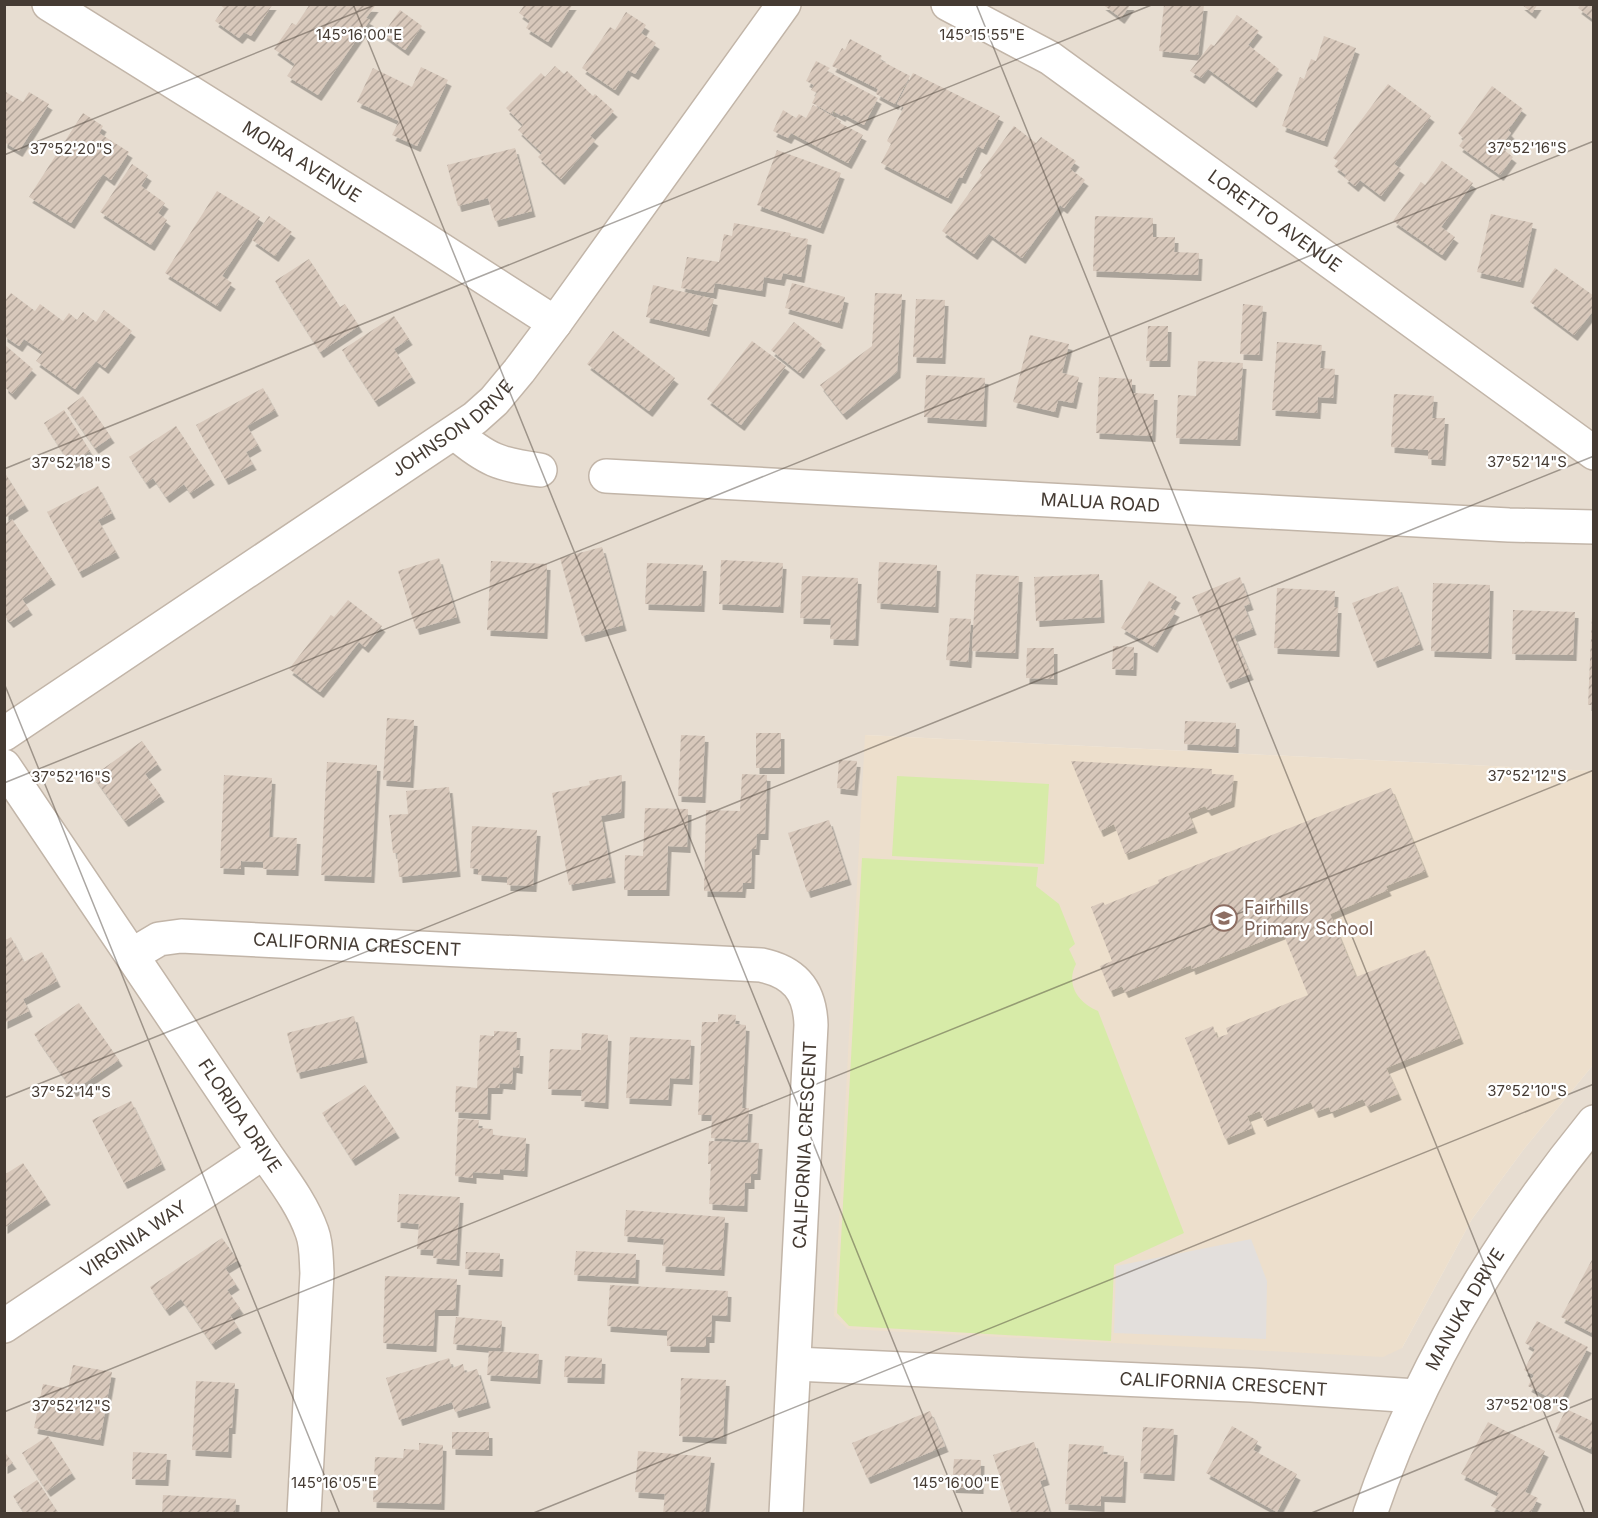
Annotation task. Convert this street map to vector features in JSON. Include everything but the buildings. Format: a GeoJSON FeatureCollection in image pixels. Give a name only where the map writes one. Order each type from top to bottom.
{"type":"FeatureCollection","features":[{"type":"Feature","properties":{"kind":"street","name":"MOIRA AVENUE"},"geometry":{"type":"LineString","coordinates":[[49,4],[555,323]]}},
{"type":"Feature","properties":{"kind":"street","name":"JOHNSON DRIVE"},"geometry":{"type":"LineString","coordinates":[[4,734],[331,513],[455,433],[494,401],[555,323],[784,4]]}},
{"type":"Feature","properties":{"kind":"street","name":"LORETTO AVENUE"},"geometry":{"type":"LineString","coordinates":[[948,4],[1050,58],[1593,453]]}},
{"type":"Feature","properties":{"kind":"street"},"geometry":{"type":"LineString","coordinates":[[455,433],[483,455],[497,462],[540,470]]}},
{"type":"Feature","properties":{"kind":"street","name":"MALUA ROAD"},"geometry":{"type":"LineString","coordinates":[[606,476],[1485,524],[1593,527]]}},
{"type":"Feature","properties":{"kind":"street","name":"FLORIDA DRIVE"},"geometry":{"type":"LineString","coordinates":[[4,766],[264,1152],[305,1216],[312,1233],[317,1273],[304,1514]]}},
{"type":"Feature","properties":{"kind":"street","name":"CALIFORNIA CRESCENT"},"geometry":{"type":"LineString","coordinates":[[132,955],[159,939],[181,936],[771,967],[801,986],[806,994],[811,1014],[795,1364],[1251,1385],[1416,1396]]}},
{"type":"Feature","properties":{"kind":"street","name":"MANUKA DRIVE"},"geometry":{"type":"LineString","coordinates":[[1370,1514],[1416,1396],[1456,1319],[1501,1246],[1593,1122]]}},
{"type":"Feature","properties":{"kind":"street","name":"VIRGINIA WAY"},"geometry":{"type":"LineString","coordinates":[[4,1326],[264,1152]]}},
{"type":"Feature","properties":{"kind":"street"},"geometry":{"type":"LineString","coordinates":[[786,1514],[795,1364]]}},
{"type":"Feature","properties":{"kind":"shaded area"},"geometry":{"type":"Polygon","coordinates":[[[5,5],[1593,5],[1593,771],[865,735],[1402,1348],[1472,1219],[1524,1149],[1593,1065],[1593,1513],[5,1514],[5,5]]]}},
{"type":"Feature","properties":{"kind":"shaded area","name":"Fairhills Primary School"},"geometry":{"type":"Polygon","coordinates":[[[865,735],[1593,771],[1593,1065],[1524,1149],[1472,1219],[1402,1348],[1383,1357],[848,1329],[834,1316],[865,735]]]}},
{"type":"Feature","properties":{"kind":"shaded area"},"geometry":{"type":"Polygon","coordinates":[[[1251,1239],[1267,1281],[1266,1339],[1114,1333],[1116,1266],[1251,1239]]]}},
{"type":"Feature","properties":{"kind":"green space"},"geometry":{"type":"Polygon","coordinates":[[[897,776],[1049,784],[1044,864],[892,856],[897,776]]]}},
{"type":"Feature","properties":{"kind":"green space"},"geometry":{"type":"Polygon","coordinates":[[[862,858],[1038,867],[1036,886],[1059,904],[1075,944],[1069,949],[1076,964],[1072,979],[1073,986],[1085,1003],[1098,1011],[1184,1233],[1114,1265],[1111,1341],[849,1326],[837,1313],[862,858]]]}},
{"type":"Feature","properties":{"kind":"place","name":"Fairhills Primary School"},"geometry":{"type":"Point","coordinates":[1224,918]}}]}
